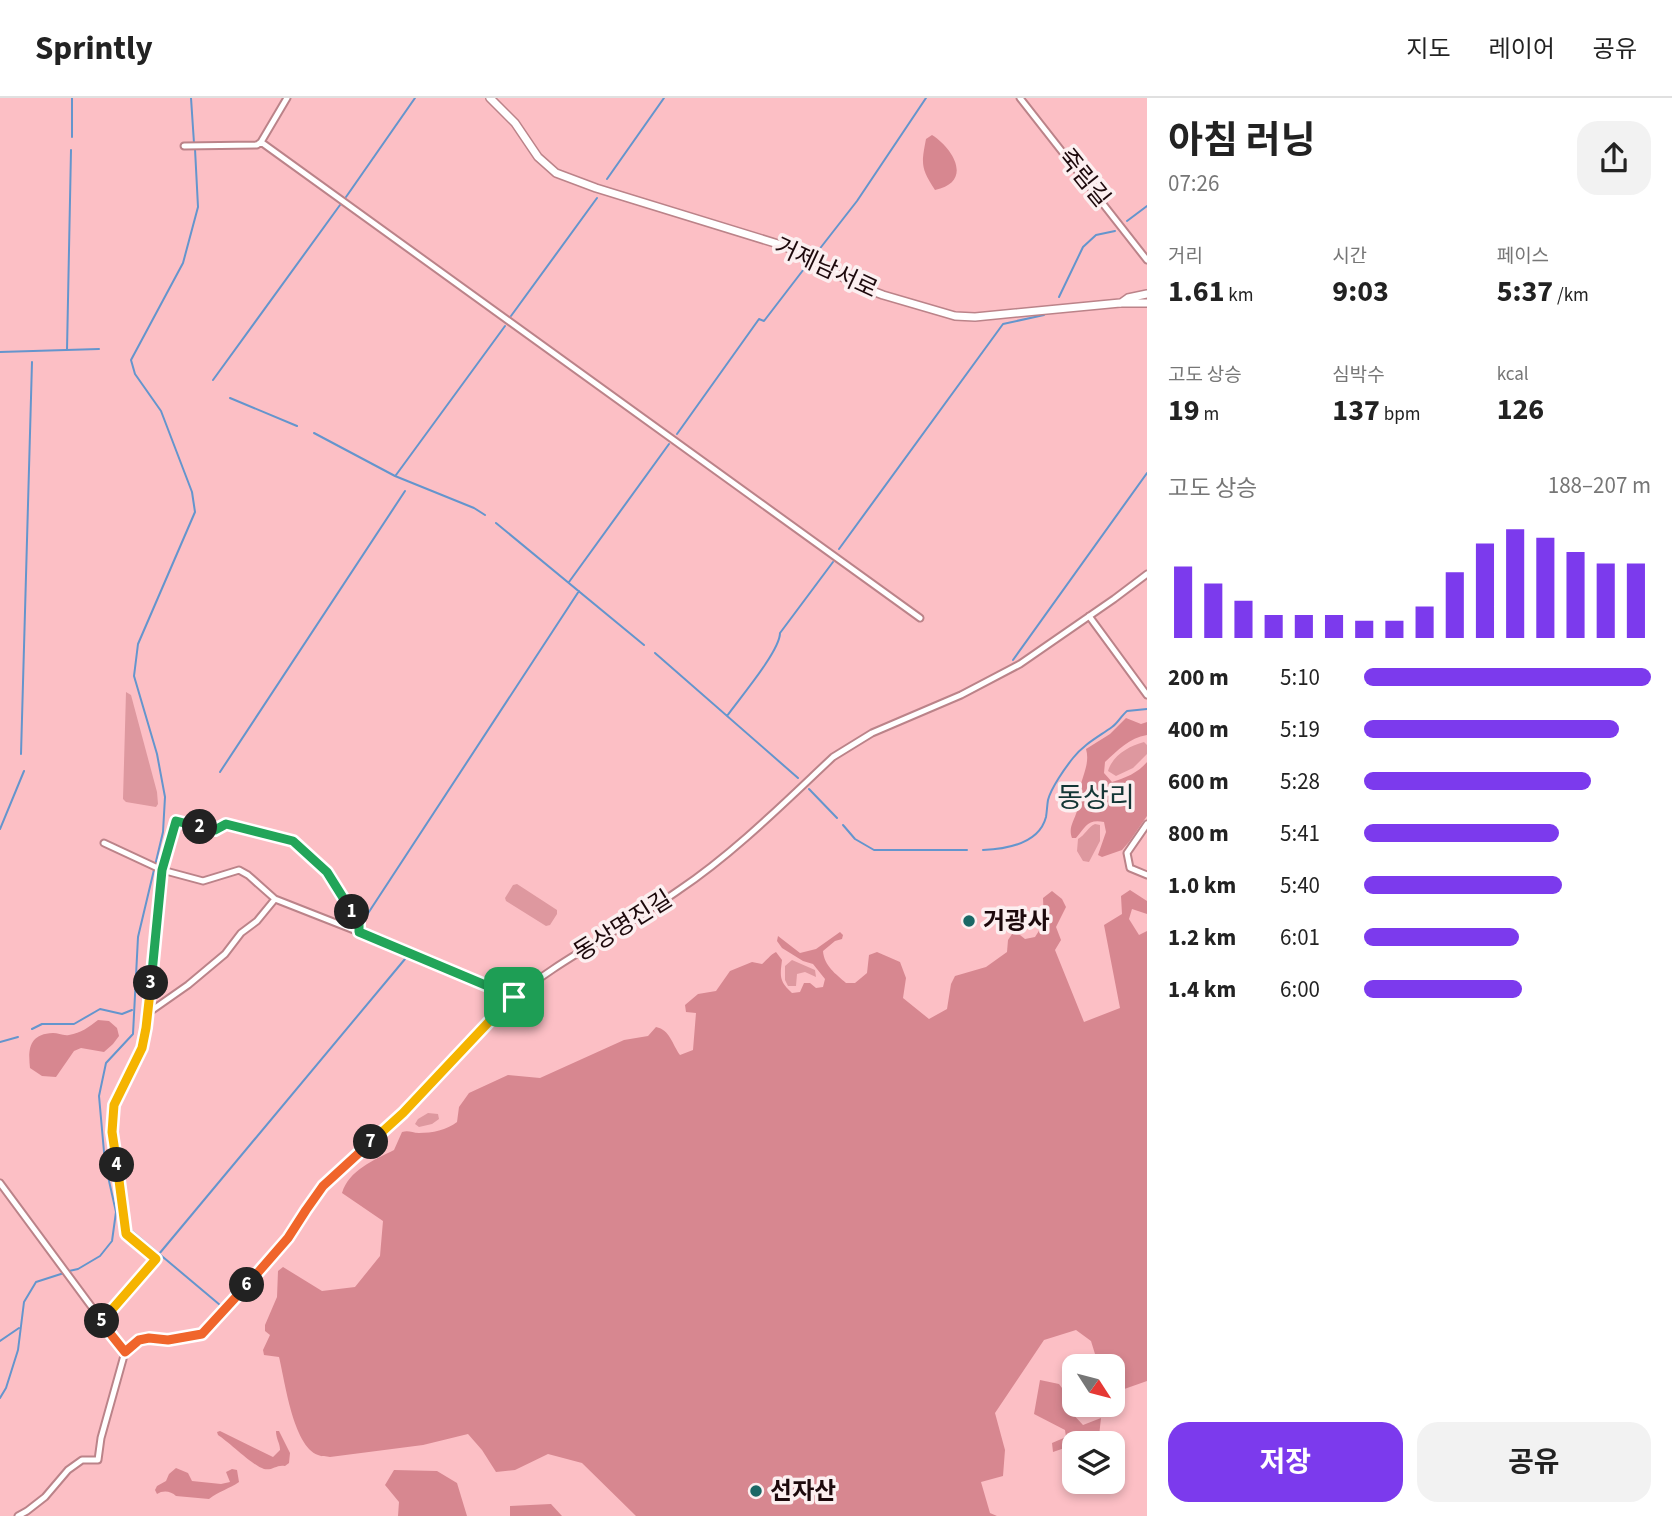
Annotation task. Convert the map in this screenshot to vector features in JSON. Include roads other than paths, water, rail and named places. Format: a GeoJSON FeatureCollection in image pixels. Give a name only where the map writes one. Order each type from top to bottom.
{"type":"FeatureCollection","features":[{"type":"Feature","properties":{"kind":"main road","name":"거제남서로"},"geometry":{"type":"LineString","coordinates":[[490,98],[514,123],[538,157],[556,173],[596,188],[778,244],[801,253],[854,284],[883,295],[955,316],[975,317],[1120,303],[1147,303]]}},
{"type":"Feature","properties":{"kind":"main road","name":"거제남서로"},"geometry":{"type":"LineString","coordinates":[[1120,303],[1128,298],[1147,294]]}},
{"type":"Feature","properties":{"kind":"street"},"geometry":{"type":"LineString","coordinates":[[184,146],[257,145],[287,98]]}},
{"type":"Feature","properties":{"kind":"street","name":"죽림길"},"geometry":{"type":"LineString","coordinates":[[1020,98],[1147,260]]}},
{"type":"Feature","properties":{"kind":"street"},"geometry":{"type":"LineString","coordinates":[[261,142],[920,618]]}},
{"type":"Feature","properties":{"kind":"street","name":"동상명진길"},"geometry":{"type":"LineString","coordinates":[[125,1352],[139,1340],[168,1340],[202,1334],[288,1238],[323,1186],[403,1113],[514,997],[712,866],[844,749],[872,733],[961,695],[1020,664],[1147,574]]}},
{"type":"Feature","properties":{"kind":"street"},"geometry":{"type":"LineString","coordinates":[[1089,617],[1146,691]]}},
{"type":"Feature","properties":{"kind":"street"},"geometry":{"type":"LineString","coordinates":[[101,1322],[156,1259],[126,1234],[112,1132],[114,1105],[142,1048],[162,870],[176,821],[215,830],[226,824],[293,841],[327,872],[359,923],[359,932]]}},
{"type":"Feature","properties":{"kind":"street"},"geometry":{"type":"LineString","coordinates":[[1147,824],[1128,853],[1130,868],[1147,875]]}},
{"type":"Feature","properties":{"kind":"street"},"geometry":{"type":"LineString","coordinates":[[104,843],[162,870],[203,881],[239,870],[275,899],[514,997]]}},
{"type":"Feature","properties":{"kind":"street"},"geometry":{"type":"LineString","coordinates":[[148,1013],[188,985],[225,954],[241,933],[257,921],[275,899]]}},
{"type":"Feature","properties":{"kind":"street"},"geometry":{"type":"LineString","coordinates":[[0,1183],[125,1352],[101,1438],[98,1460],[82,1460],[68,1470],[45,1497],[18,1516]]}},
{"type":"Feature","properties":{"kind":"waterway"},"geometry":{"type":"LineString","coordinates":[[72,98],[72,137]]}},
{"type":"Feature","properties":{"kind":"waterway"},"geometry":{"type":"LineString","coordinates":[[191,98],[194,143]]}},
{"type":"Feature","properties":{"kind":"waterway"},"geometry":{"type":"LineString","coordinates":[[346,197],[415,98]]}},
{"type":"Feature","properties":{"kind":"waterway"},"geometry":{"type":"LineString","coordinates":[[607,179],[664,98]]}},
{"type":"Feature","properties":{"kind":"waterway"},"geometry":{"type":"LineString","coordinates":[[818,251],[857,201],[926,98]]}},
{"type":"Feature","properties":{"kind":"waterway"},"geometry":{"type":"LineString","coordinates":[[69,1271],[78,1269],[100,1256],[112,1241],[116,1212],[105,1163],[99,1096],[106,1063],[133,1034],[138,937],[163,832],[165,797],[157,754],[134,676],[138,644],[195,512],[192,492],[161,411],[135,374],[131,360],[183,263],[198,207],[195,149]]}},
{"type":"Feature","properties":{"kind":"waterway"},"geometry":{"type":"LineString","coordinates":[[67,350],[71,150]]}},
{"type":"Feature","properties":{"kind":"waterway"},"geometry":{"type":"LineString","coordinates":[[511,316],[597,198]]}},
{"type":"Feature","properties":{"kind":"waterway"},"geometry":{"type":"LineString","coordinates":[[213,380],[340,205]]}},
{"type":"Feature","properties":{"kind":"waterway"},"geometry":{"type":"LineString","coordinates":[[1127,221],[1147,206]]}},
{"type":"Feature","properties":{"kind":"waterway"},"geometry":{"type":"LineString","coordinates":[[1059,297],[1083,247],[1096,235],[1115,231]]}},
{"type":"Feature","properties":{"kind":"waterway"},"geometry":{"type":"LineString","coordinates":[[677,434],[759,319],[764,321],[807,265]]}},
{"type":"Feature","properties":{"kind":"waterway"},"geometry":{"type":"LineString","coordinates":[[839,549],[1003,324],[1044,315]]}},
{"type":"Feature","properties":{"kind":"waterway"},"geometry":{"type":"LineString","coordinates":[[396,475],[505,326]]}},
{"type":"Feature","properties":{"kind":"waterway"},"geometry":{"type":"LineString","coordinates":[[0,352],[99,349]]}},
{"type":"Feature","properties":{"kind":"waterway"},"geometry":{"type":"LineString","coordinates":[[21,754],[32,362]]}},
{"type":"Feature","properties":{"kind":"waterway"},"geometry":{"type":"LineString","coordinates":[[230,398],[297,426]]}},
{"type":"Feature","properties":{"kind":"waterway"},"geometry":{"type":"LineString","coordinates":[[314,433],[395,476],[485,515]]}},
{"type":"Feature","properties":{"kind":"waterway"},"geometry":{"type":"LineString","coordinates":[[569,582],[669,444]]}},
{"type":"Feature","properties":{"kind":"waterway"},"geometry":{"type":"LineString","coordinates":[[1013,660],[1147,473]]}},
{"type":"Feature","properties":{"kind":"waterway"},"geometry":{"type":"LineString","coordinates":[[220,772],[405,491]]}},
{"type":"Feature","properties":{"kind":"waterway"},"geometry":{"type":"LineString","coordinates":[[496,523],[644,645]]}},
{"type":"Feature","properties":{"kind":"waterway"},"geometry":{"type":"LineString","coordinates":[[727,716],[766,663],[780,633],[833,562]]}},
{"type":"Feature","properties":{"kind":"waterway"},"geometry":{"type":"LineString","coordinates":[[363,921],[579,591]]}},
{"type":"Feature","properties":{"kind":"waterway"},"geometry":{"type":"LineString","coordinates":[[655,653],[798,778]]}},
{"type":"Feature","properties":{"kind":"waterway"},"geometry":{"type":"LineString","coordinates":[[983,850],[1012,846],[1037,833],[1046,817],[1052,790],[1077,753],[1114,725],[1127,711],[1147,709]]}},
{"type":"Feature","properties":{"kind":"waterway"},"geometry":{"type":"LineString","coordinates":[[0,829],[24,771]]}},
{"type":"Feature","properties":{"kind":"waterway"},"geometry":{"type":"LineString","coordinates":[[809,789],[837,818]]}},
{"type":"Feature","properties":{"kind":"waterway"},"geometry":{"type":"LineString","coordinates":[[843,825],[855,839],[874,850],[967,850]]}},
{"type":"Feature","properties":{"kind":"waterway"},"geometry":{"type":"LineString","coordinates":[[159,1254],[405,959]]}},
{"type":"Feature","properties":{"kind":"waterway"},"geometry":{"type":"LineString","coordinates":[[32,1029],[42,1024],[74,1024],[100,1009],[122,1014],[132,1010]]}},
{"type":"Feature","properties":{"kind":"waterway"},"geometry":{"type":"LineString","coordinates":[[0,1042],[18,1037]]}},
{"type":"Feature","properties":{"kind":"waterway"},"geometry":{"type":"LineString","coordinates":[[132,1231],[220,1305]]}},
{"type":"Feature","properties":{"kind":"waterway"},"geometry":{"type":"LineString","coordinates":[[0,1398],[6,1388],[18,1350],[24,1302],[36,1282],[64,1273]]}},
{"type":"Feature","properties":{"kind":"waterway"},"geometry":{"type":"LineString","coordinates":[[0,1341],[19,1328]]}},
{"type":"Feature","properties":{"kind":"place","name":"거광사"},"geometry":{"type":"Point","coordinates":[969,921]}},
{"type":"Feature","properties":{"kind":"place","name":"선자산"},"geometry":{"type":"Point","coordinates":[756,1491]}},
{"type":"Feature","properties":{"kind":"district","name":"동상리"},"geometry":{"type":"Point","coordinates":[1096,798]}}]}
